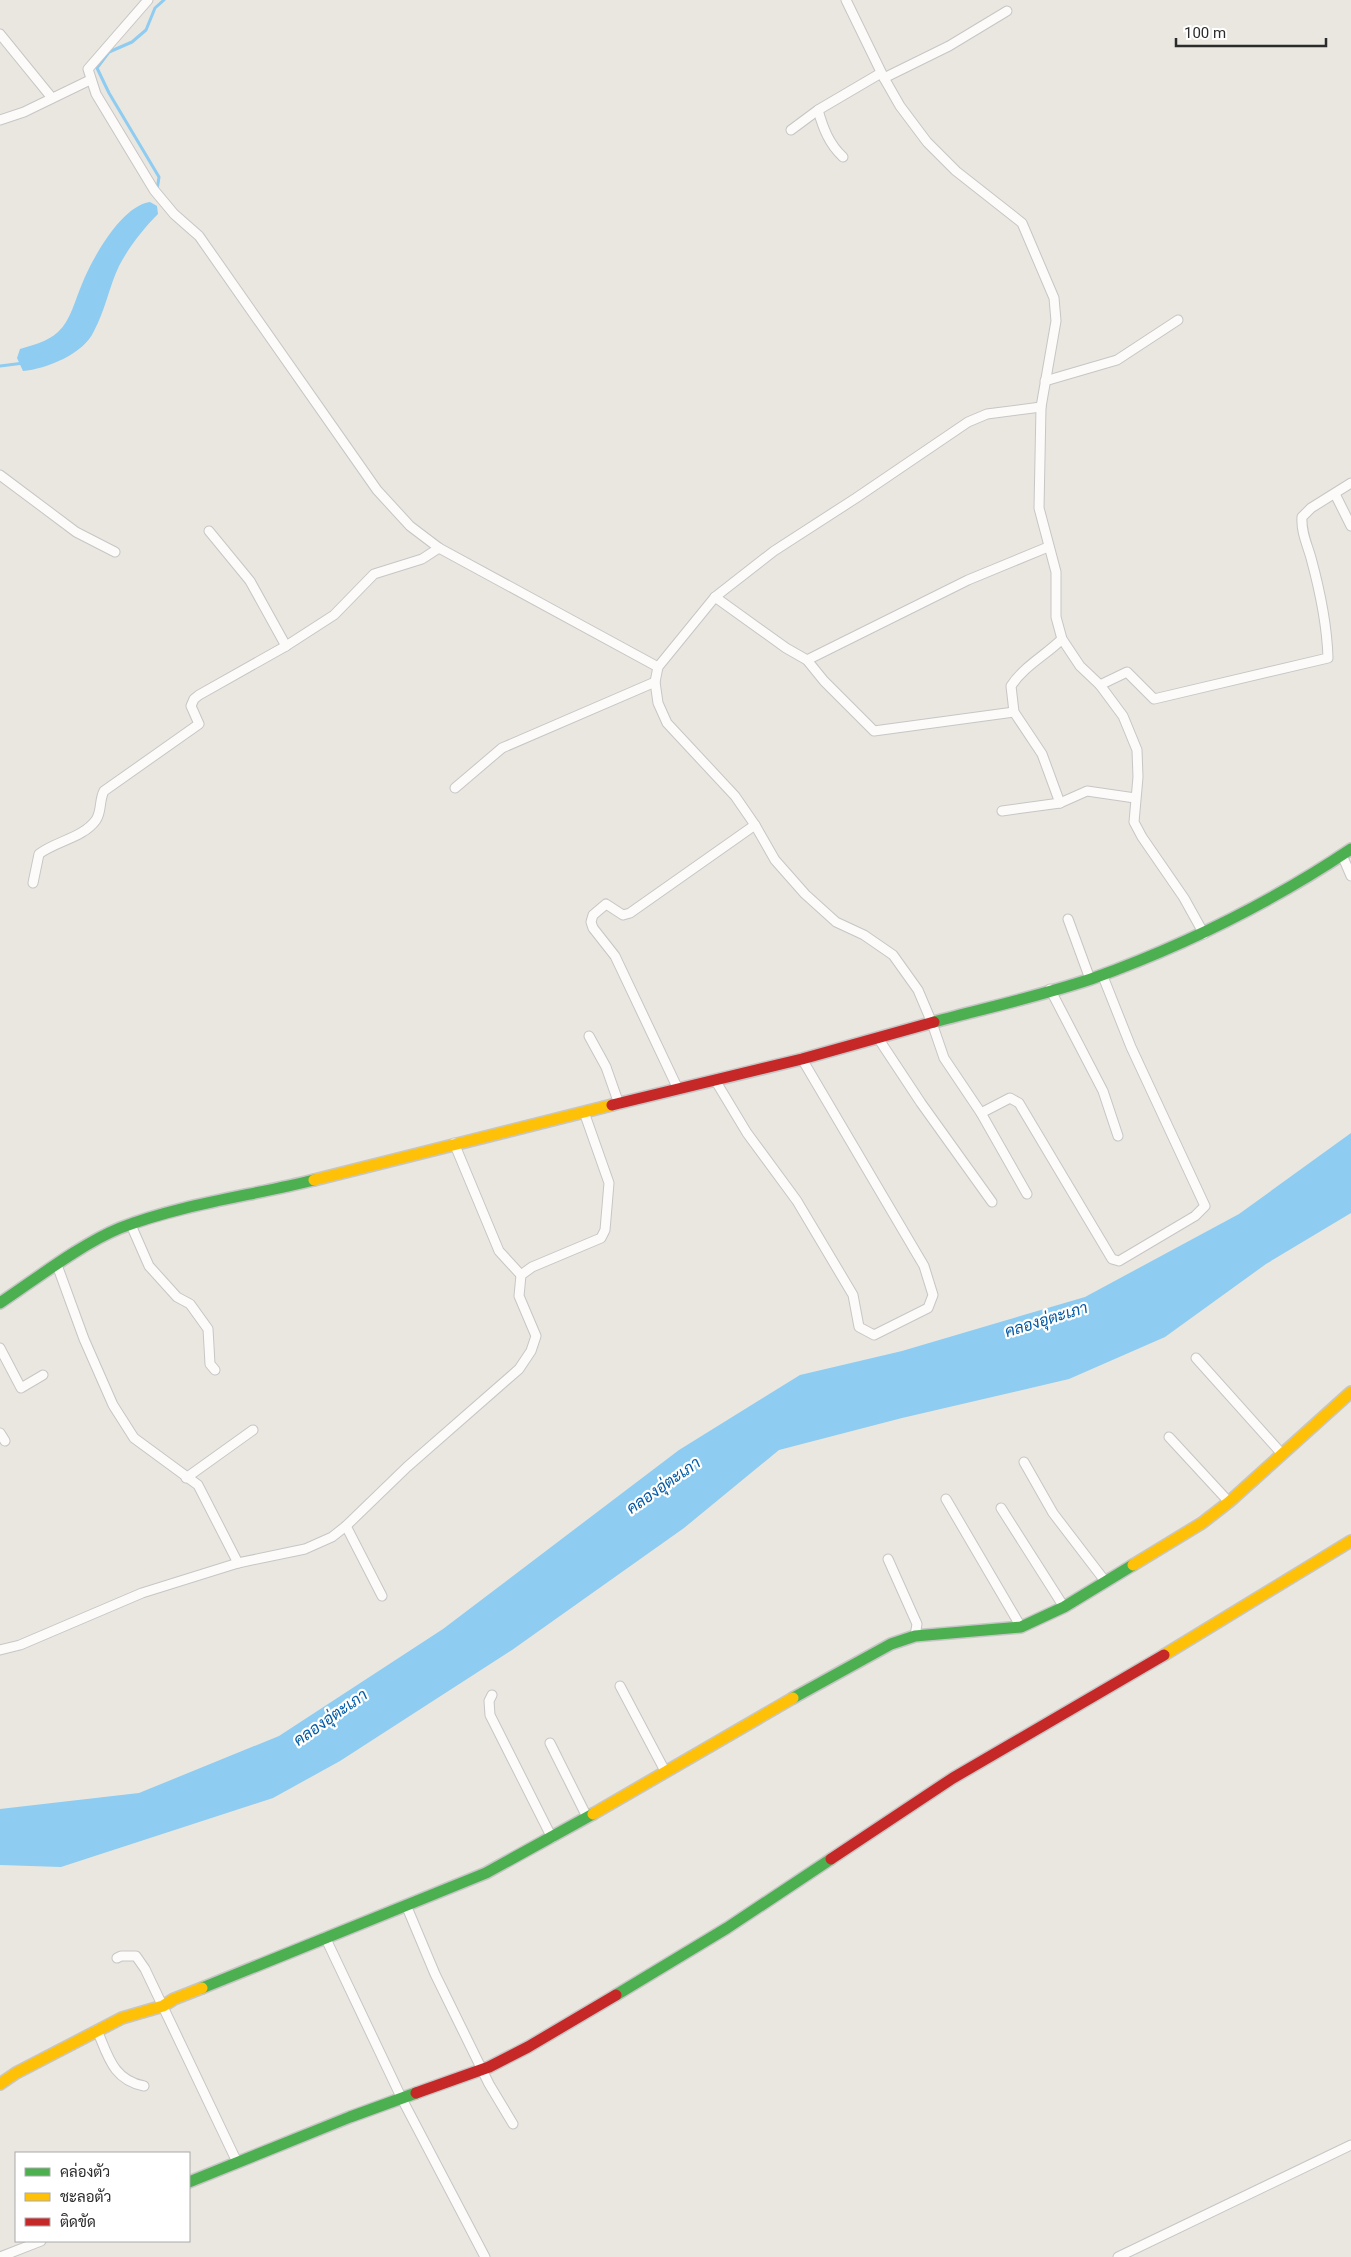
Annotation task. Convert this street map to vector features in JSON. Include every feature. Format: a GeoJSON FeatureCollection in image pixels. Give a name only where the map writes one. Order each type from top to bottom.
{"type":"FeatureCollection","features":[{"type":"Feature","properties":{"kind":"street"},"geometry":{"type":"LineString","coordinates":[[148,0],[88,69],[96,94],[157,195],[198,236],[377,490],[410,526],[439,548],[658,667]]}},
{"type":"Feature","properties":{"kind":"street"},"geometry":{"type":"LineString","coordinates":[[846,0],[900,106],[927,142],[956,171],[1022,223],[1054,298],[1056,321],[1041,407],[1039,508],[1056,572],[1056,617],[1062,639],[1080,666],[1100,685],[1123,716],[1137,750],[1138,777],[1134,822],[1142,837],[1184,898],[1204,934]]}},
{"type":"Feature","properties":{"kind":"street"},"geometry":{"type":"LineString","coordinates":[[791,130],[818,110],[883,75],[949,46],[1007,11]]}},
{"type":"Feature","properties":{"kind":"street"},"geometry":{"type":"LineString","coordinates":[[0,34],[52,98]]}},
{"type":"Feature","properties":{"kind":"street"},"geometry":{"type":"LineString","coordinates":[[0,120],[24,112],[90,80]]}},
{"type":"Feature","properties":{"kind":"street"},"geometry":{"type":"LineString","coordinates":[[818,110],[829,140],[843,156]]}},
{"type":"Feature","properties":{"kind":"street"},"geometry":{"type":"LineString","coordinates":[[1045,381],[1117,360],[1178,320]]}},
{"type":"Feature","properties":{"kind":"street"},"geometry":{"type":"LineString","coordinates":[[1027,1194],[981,1113],[944,1058],[918,990],[893,955],[864,935],[836,922],[805,894],[774,860],[756,826],[735,796],[667,723],[658,703],[655,682],[658,667],[716,597],[774,551],[968,422],[987,414],[1041,407]]}},
{"type":"Feature","properties":{"kind":"street"},"geometry":{"type":"LineString","coordinates":[[0,474],[76,532],[114,552]]}},
{"type":"Feature","properties":{"kind":"street"},"geometry":{"type":"LineString","coordinates":[[1100,685],[1127,672],[1154,699],[1328,658],[1327,626],[1311,558],[1301,528],[1302,517],[1311,508],[1351,483]]}},
{"type":"Feature","properties":{"kind":"street"},"geometry":{"type":"LineString","coordinates":[[1335,494],[1351,526]]}},
{"type":"Feature","properties":{"kind":"street"},"geometry":{"type":"LineString","coordinates":[[208,531],[242,570],[286,646]]}},
{"type":"Feature","properties":{"kind":"street"},"geometry":{"type":"LineString","coordinates":[[807,660],[968,580],[1048,547]]}},
{"type":"Feature","properties":{"kind":"street"},"geometry":{"type":"LineString","coordinates":[[34,883],[40,854],[82,832],[92,824],[99,814],[100,797],[104,790],[199,724],[191,706],[194,699],[286,646],[334,615],[374,574],[422,559],[439,548]]}},
{"type":"Feature","properties":{"kind":"street"},"geometry":{"type":"LineString","coordinates":[[716,597],[786,648],[807,660],[824,681],[874,731],[1014,712]]}},
{"type":"Feature","properties":{"kind":"street"},"geometry":{"type":"LineString","coordinates":[[1060,803],[1039,747],[1014,712],[1012,686],[1021,672],[1048,653],[1062,639]]}},
{"type":"Feature","properties":{"kind":"street"},"geometry":{"type":"LineString","coordinates":[[455,788],[502,748],[655,682]]}},
{"type":"Feature","properties":{"kind":"street"},"geometry":{"type":"LineString","coordinates":[[1002,811],[1060,803],[1087,791],[1135,798]]}},
{"type":"Feature","properties":{"kind":"street"},"geometry":{"type":"LineString","coordinates":[[678,1089],[615,956],[593,928],[591,922],[593,915],[606,904],[623,915],[630,913],[756,826]]}},
{"type":"Feature","properties":{"kind":"street"},"geometry":{"type":"LineString","coordinates":[[0,1303],[99,1238],[131,1225],[177,1211],[305,1182],[802,1059],[1090,979],[1204,934],[1314,874],[1346,852],[1351,876]]}},
{"type":"Feature","properties":{"kind":"street"},"geometry":{"type":"LineString","coordinates":[[1068,919],[1090,979]]}},
{"type":"Feature","properties":{"kind":"street"},"geometry":{"type":"LineString","coordinates":[[981,1113],[1010,1098],[1020,1103],[1112,1260],[1119,1261],[1195,1216],[1205,1206],[1131,1047],[1102,974]]}},
{"type":"Feature","properties":{"kind":"street"},"geometry":{"type":"LineString","coordinates":[[1050,989],[1103,1091],[1118,1136]]}},
{"type":"Feature","properties":{"kind":"street"},"geometry":{"type":"LineString","coordinates":[[589,1036],[606,1067],[619,1104]]}},
{"type":"Feature","properties":{"kind":"street"},"geometry":{"type":"LineString","coordinates":[[878,1038],[921,1103],[992,1202]]}},
{"type":"Feature","properties":{"kind":"street"},"geometry":{"type":"LineString","coordinates":[[715,1080],[747,1133],[796,1201],[853,1295],[859,1327],[874,1335],[928,1308],[933,1295],[924,1266],[802,1059]]}},
{"type":"Feature","properties":{"kind":"street"},"geometry":{"type":"LineString","coordinates":[[0,1650],[20,1645],[142,1593],[238,1563],[305,1549],[332,1537],[346,1526],[407,1467],[519,1368],[527,1357],[536,1336],[518,1296],[521,1275],[532,1267],[601,1238],[605,1230],[609,1183],[584,1112]]}},
{"type":"Feature","properties":{"kind":"street"},"geometry":{"type":"LineString","coordinates":[[454,1144],[499,1251],[521,1275]]}},
{"type":"Feature","properties":{"kind":"street"},"geometry":{"type":"LineString","coordinates":[[131,1225],[149,1266],[177,1297],[190,1304],[208,1329],[210,1364],[215,1370]]}},
{"type":"Feature","properties":{"kind":"street"},"geometry":{"type":"LineString","coordinates":[[57,1265],[84,1339],[113,1405],[134,1438],[198,1485],[238,1563]]}},
{"type":"Feature","properties":{"kind":"street"},"geometry":{"type":"LineString","coordinates":[[0,1348],[21,1388],[43,1375]]}},
{"type":"Feature","properties":{"kind":"street"},"geometry":{"type":"LineString","coordinates":[[1196,1358],[1282,1454]]}},
{"type":"Feature","properties":{"kind":"street"},"geometry":{"type":"LineString","coordinates":[[0,2084],[16,2072],[122,2018],[163,2006],[174,1999],[486,1873],[552,1838],[759,1716],[891,1644],[915,1636],[1021,1627],[1064,1607],[1202,1523],[1229,1502],[1351,1392]]}},
{"type":"Feature","properties":{"kind":"street"},"geometry":{"type":"LineString","coordinates":[[186,1478],[253,1430]]}},
{"type":"Feature","properties":{"kind":"street"},"geometry":{"type":"LineString","coordinates":[[0,1432],[5,1441]]}},
{"type":"Feature","properties":{"kind":"street"},"geometry":{"type":"LineString","coordinates":[[1168,1437],[1229,1502]]}},
{"type":"Feature","properties":{"kind":"street"},"geometry":{"type":"LineString","coordinates":[[1024,1462],[1053,1513],[1105,1581]]}},
{"type":"Feature","properties":{"kind":"street"},"geometry":{"type":"LineString","coordinates":[[946,1499],[1021,1627]]}},
{"type":"Feature","properties":{"kind":"street"},"geometry":{"type":"LineString","coordinates":[[1001,1508],[1064,1607]]}},
{"type":"Feature","properties":{"kind":"street"},"geometry":{"type":"LineString","coordinates":[[346,1526],[382,1596]]}},
{"type":"Feature","properties":{"kind":"street"},"geometry":{"type":"LineString","coordinates":[[190,2182],[402,2098],[483,2069],[528,2047],[727,1928],[953,1778],[1223,1621],[1351,1541]]}},
{"type":"Feature","properties":{"kind":"street"},"geometry":{"type":"LineString","coordinates":[[888,1559],[917,1624],[915,1636]]}},
{"type":"Feature","properties":{"kind":"street"},"geometry":{"type":"LineString","coordinates":[[620,1686],[665,1771]]}},
{"type":"Feature","properties":{"kind":"street"},"geometry":{"type":"LineString","coordinates":[[492,1695],[489,1701],[490,1715],[552,1838]]}},
{"type":"Feature","properties":{"kind":"street"},"geometry":{"type":"LineString","coordinates":[[550,1743],[587,1817]]}},
{"type":"Feature","properties":{"kind":"street"},"geometry":{"type":"LineString","coordinates":[[406,1905],[435,1974],[483,2069],[488,2084],[513,2124]]}},
{"type":"Feature","properties":{"kind":"street"},"geometry":{"type":"LineString","coordinates":[[325,1937],[402,2098],[485,2257]]}},
{"type":"Feature","properties":{"kind":"street"},"geometry":{"type":"LineString","coordinates":[[117,1958],[121,1956],[136,1956],[163,2006],[203,2094],[237,2162]]}},
{"type":"Feature","properties":{"kind":"street"},"geometry":{"type":"LineString","coordinates":[[97,2030],[111,2063],[120,2076],[131,2083],[144,2086]]}},
{"type":"Feature","properties":{"kind":"street"},"geometry":{"type":"LineString","coordinates":[[1118,2257],[1351,2145]]}},
{"type":"Feature","properties":{"kind":"street"},"geometry":{"type":"LineString","coordinates":[[0,2257],[38,2242]]}},
{"type":"Feature","properties":{"kind":"water"},"geometry":{"type":"Polygon","coordinates":[[[150,202],[157,206],[158,214],[137,238],[119,266],[101,315],[89,339],[82,347],[53,364],[23,371],[17,358],[20,349],[40,343],[58,332],[69,316],[93,261],[109,235],[129,213],[139,206],[150,202]]]}},
{"type":"Feature","properties":{"kind":"water","name":"คลองอุ่ตะเภา"},"geometry":{"type":"Polygon","coordinates":[[[1351,1133],[1351,1213],[1266,1264],[1165,1337],[1069,1379],[902,1418],[779,1450],[684,1528],[512,1650],[340,1761],[273,1798],[61,1867],[0,1865],[0,1809],[139,1793],[279,1736],[443,1629],[679,1450],[800,1375],[902,1351],[1085,1297],[1239,1214],[1351,1133]]]}},
{"type":"Feature","properties":{"kind":"waterway"},"geometry":{"type":"LineString","coordinates":[[157,190],[159,177],[109,93],[97,68],[109,52],[132,42],[146,30],[155,8],[164,0]]}},
{"type":"Feature","properties":{"kind":"waterway"},"geometry":{"type":"LineString","coordinates":[[0,366],[24,363]]}},
{"type":"Feature","properties":{"kind":"traffic: fast"},"geometry":{"type":"LineString","coordinates":[[934,1022],[1072,985],[1159,952],[1192,938],[1257,905],[1351,849]]}},
{"type":"Feature","properties":{"kind":"traffic: fast"},"geometry":{"type":"LineString","coordinates":[[0,1303],[74,1252],[120,1228],[192,1206],[314,1180]]}},
{"type":"Feature","properties":{"kind":"traffic: fast"},"geometry":{"type":"LineString","coordinates":[[793,1698],[891,1644],[915,1636],[1021,1627],[1064,1607],[1133,1565]]}},
{"type":"Feature","properties":{"kind":"traffic: fast"},"geometry":{"type":"LineString","coordinates":[[202,1988],[486,1873],[593,1814]]}},
{"type":"Feature","properties":{"kind":"traffic: fast"},"geometry":{"type":"LineString","coordinates":[[616,1995],[727,1928],[831,1859]]}},
{"type":"Feature","properties":{"kind":"traffic: fast"},"geometry":{"type":"LineString","coordinates":[[190,2182],[350,2117],[416,2093]]}},
{"type":"Feature","properties":{"kind":"traffic: slow"},"geometry":{"type":"LineString","coordinates":[[314,1180],[612,1105]]}},
{"type":"Feature","properties":{"kind":"traffic: slow"},"geometry":{"type":"LineString","coordinates":[[1133,1565],[1202,1523],[1229,1502],[1351,1392]]}},
{"type":"Feature","properties":{"kind":"traffic: slow"},"geometry":{"type":"LineString","coordinates":[[1164,1655],[1351,1541]]}},
{"type":"Feature","properties":{"kind":"traffic: slow"},"geometry":{"type":"LineString","coordinates":[[593,1814],[793,1698]]}},
{"type":"Feature","properties":{"kind":"traffic: slow"},"geometry":{"type":"LineString","coordinates":[[0,2084],[16,2073],[122,2018],[163,2006],[174,1999],[202,1988]]}},
{"type":"Feature","properties":{"kind":"traffic: jam"},"geometry":{"type":"LineString","coordinates":[[612,1105],[802,1059],[934,1022]]}},
{"type":"Feature","properties":{"kind":"traffic: jam"},"geometry":{"type":"LineString","coordinates":[[831,1859],[953,1778],[1164,1655]]}},
{"type":"Feature","properties":{"kind":"traffic: jam"},"geometry":{"type":"LineString","coordinates":[[416,2093],[489,2067],[528,2047],[616,1995]]}}]}
